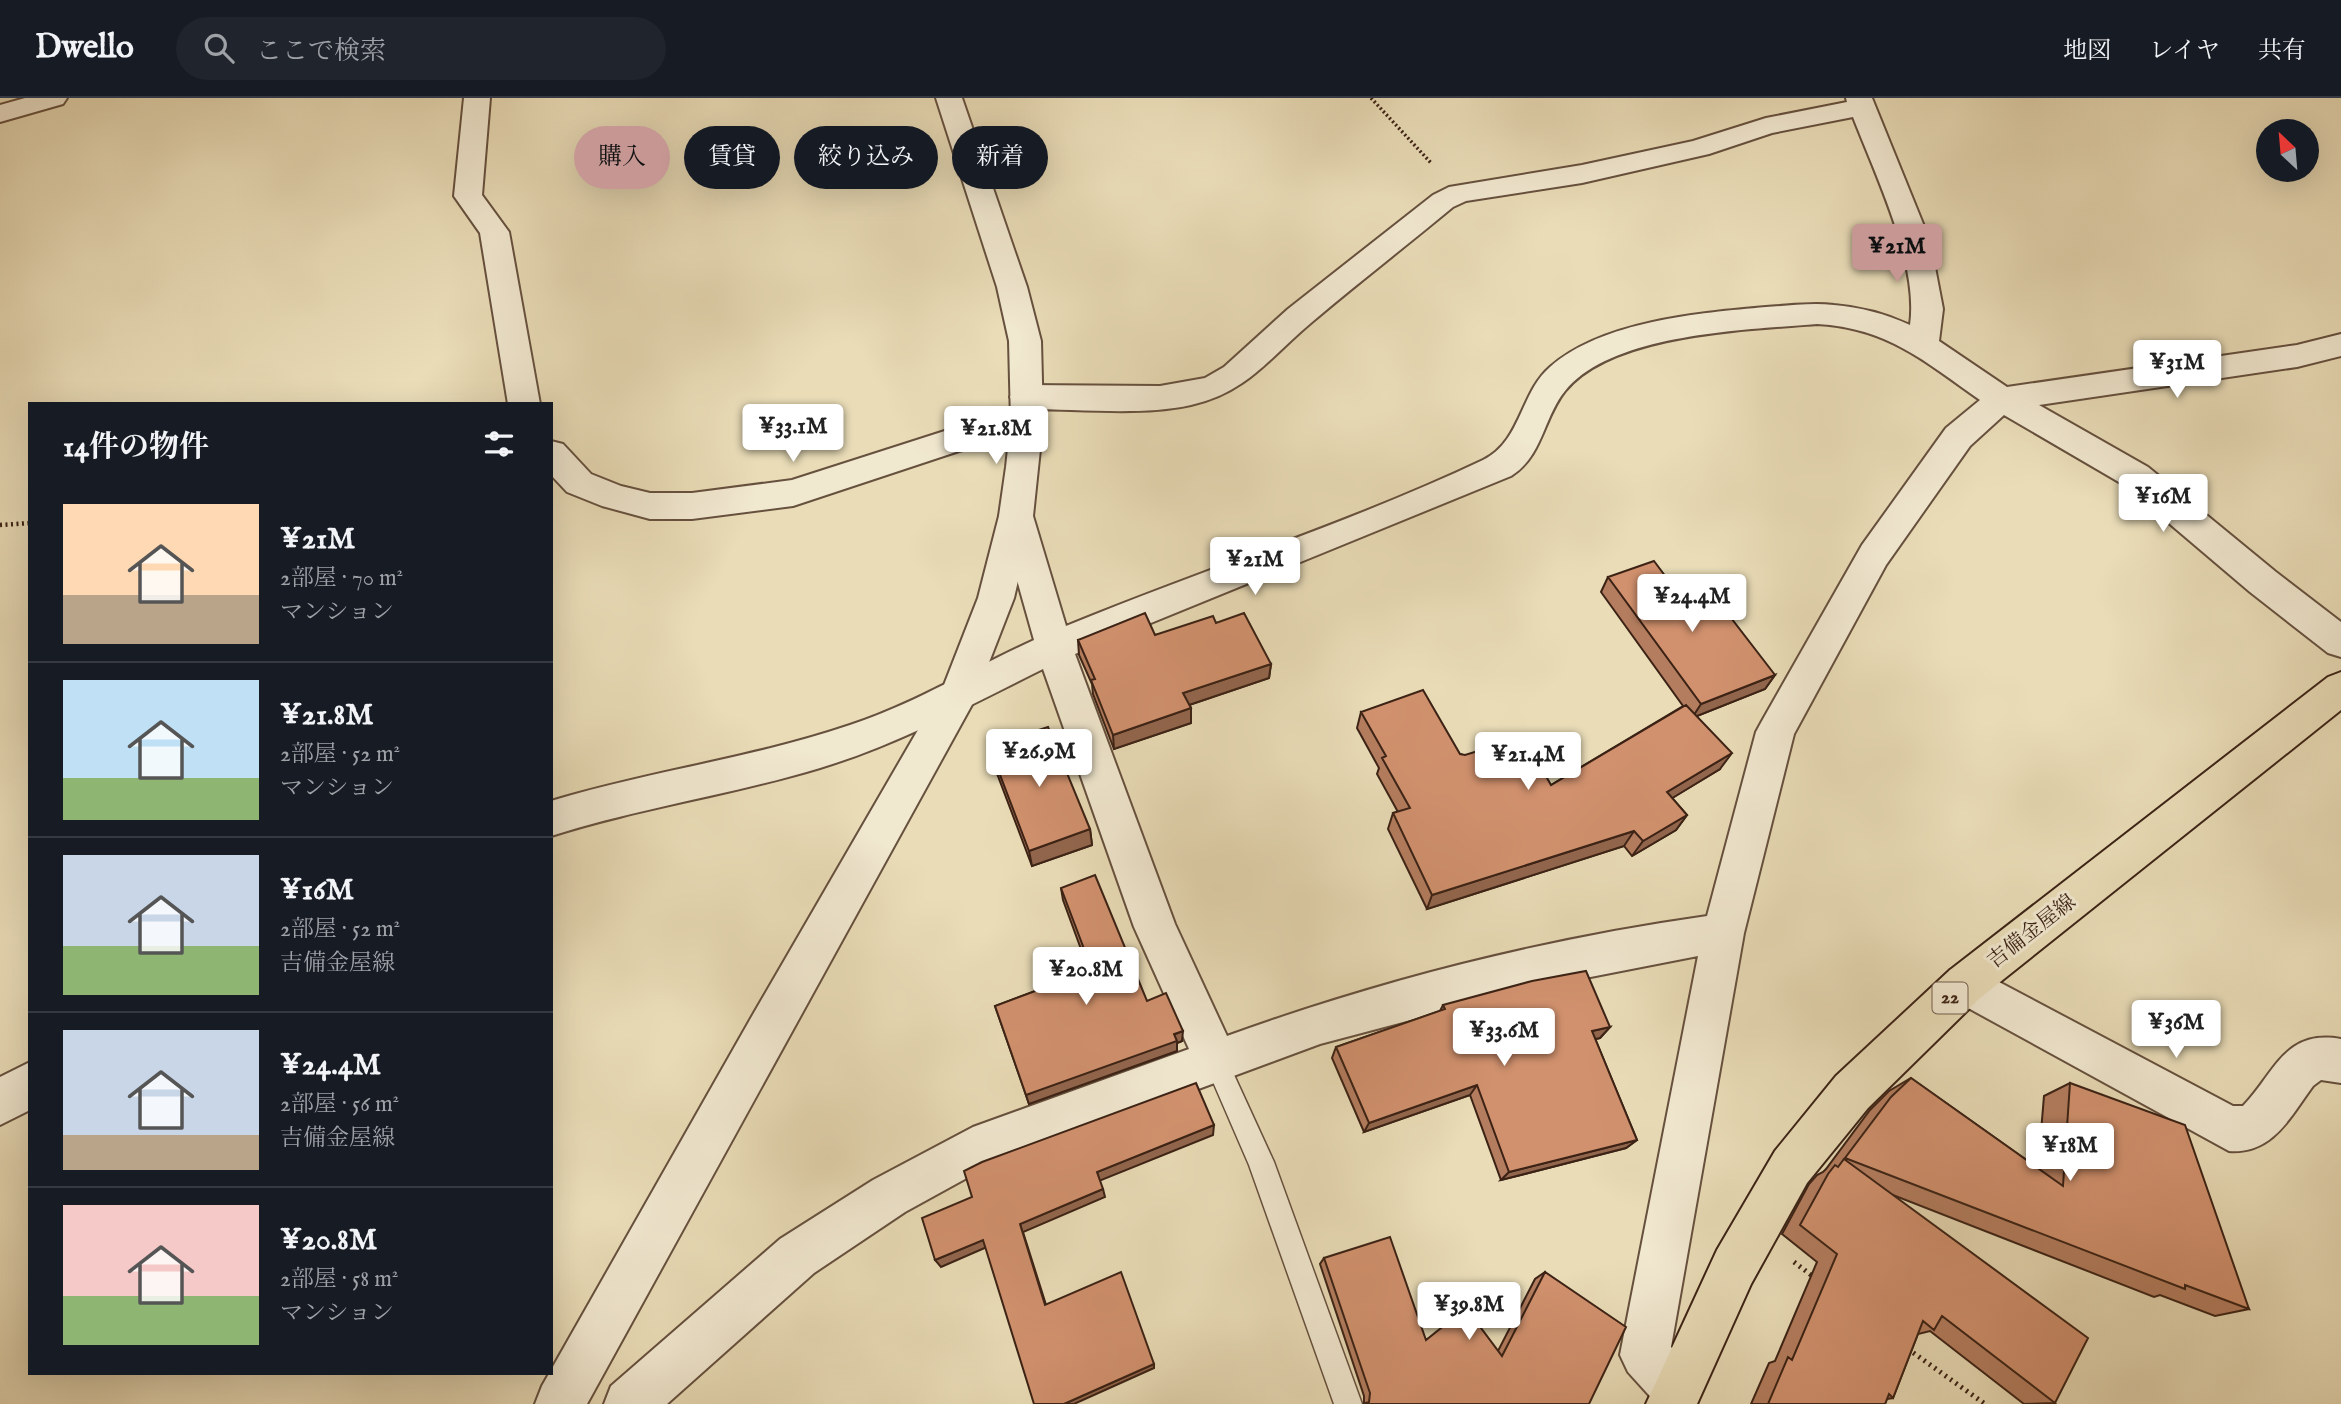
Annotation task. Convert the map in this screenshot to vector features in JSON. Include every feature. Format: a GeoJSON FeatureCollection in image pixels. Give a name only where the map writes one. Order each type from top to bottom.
{"type":"FeatureCollection","features":[{"type":"Feature","properties":{"kind":"main road","name":"吉備金屋線"},"geometry":{"type":"LineString","coordinates":[[1674,1397],[1734,1267],[1791,1167],[1852,1093],[1965,984],[2341,688]]}},
{"type":"Feature","properties":{"kind":"street"},"geometry":{"type":"LineString","coordinates":[[0,114],[54,98]]}},
{"type":"Feature","properties":{"kind":"street"},"geometry":{"type":"LineString","coordinates":[[477,98],[468,195],[494,232],[524,402]]}},
{"type":"Feature","properties":{"kind":"street"},"geometry":{"type":"LineString","coordinates":[[561,1404],[766,1033],[961,690],[996,598],[1016,516],[1026,409],[1025,341],[1012,287],[949,98]]}},
{"type":"Feature","properties":{"kind":"street"},"geometry":{"type":"LineString","coordinates":[[553,455],[579,483],[614,497],[650,506],[692,506],[793,493],[954,440],[1026,409],[1191,394],[1216,386],[1235,374],[1299,316],[1443,201],[1459,193],[1582,174],[1699,148],[1766,126],[1862,102],[1915,241],[1928,309],[1923,345]]}},
{"type":"Feature","properties":{"kind":"street"},"geometry":{"type":"LineString","coordinates":[[553,818],[643,791],[776,762],[855,740],[907,721],[961,690],[1054,647],[1452,488],[1508,462],[1522,446],[1545,394],[1561,375],[1583,360],[1611,347],[1671,330],[1817,314],[1841,315],[1881,323],[1923,345],[2002,399],[2136,476],[2263,582],[2341,642]]}},
{"type":"Feature","properties":{"kind":"street"},"geometry":{"type":"LineString","coordinates":[[1674,1397],[1645,1355],[1723,933],[1775,732],[1874,555],[1958,436],[2002,399],[2297,356],[2341,345]]}},
{"type":"Feature","properties":{"kind":"street"},"geometry":{"type":"LineString","coordinates":[[1016,516],[1054,647],[1155,927],[1216,1061]]}},
{"type":"Feature","properties":{"kind":"street"},"geometry":{"type":"LineString","coordinates":[[629,1404],[721,1320],[797,1256],[889,1196],[973,1150],[1320,1023],[1524,970],[1723,933]]}},
{"type":"Feature","properties":{"kind":"street"},"geometry":{"type":"LineString","coordinates":[[1965,984],[2229,1128],[2246,1129],[2261,1119],[2298,1070],[2312,1060],[2341,1061]]}},
{"type":"Feature","properties":{"kind":"street"},"geometry":{"type":"LineString","coordinates":[[0,1103],[28,1085]]}},
{"type":"Feature","properties":{"kind":"lane"},"geometry":{"type":"LineString","coordinates":[[1216,1061],[1261,1162],[1348,1404]]}},
{"type":"Feature","properties":{"kind":"path"},"geometry":{"type":"LineString","coordinates":[[1371,98],[1459,193]]}},
{"type":"Feature","properties":{"kind":"path"},"geometry":{"type":"LineString","coordinates":[[0,525],[28,523]]}},
{"type":"Feature","properties":{"kind":"path"},"geometry":{"type":"LineString","coordinates":[[1754,1231],[1819,1281]]}},
{"type":"Feature","properties":{"kind":"path"},"geometry":{"type":"LineString","coordinates":[[1905,1346],[1985,1404]]}},
{"type":"Feature","properties":{"kind":"building"},"geometry":{"type":"Polygon","coordinates":[[[1654,561],[1684,601],[1711,592],[1775,675],[1701,704],[1608,577],[1654,561]]]}},
{"type":"Feature","properties":{"kind":"building"},"geometry":{"type":"Polygon","coordinates":[[[1145,613],[1155,635],[1213,616],[1216,623],[1244,613],[1271,664],[1183,693],[1191,708],[1113,735],[1091,680],[1095,679],[1078,640],[1145,613]]]}},
{"type":"Feature","properties":{"kind":"building"},"geometry":{"type":"Polygon","coordinates":[[[1423,690],[1460,754],[1465,755],[1524,737],[1551,785],[1686,705],[1732,753],[1667,792],[1687,815],[1643,841],[1634,831],[1432,895],[1393,813],[1410,808],[1382,758],[1386,756],[1361,712],[1423,690]]]}},
{"type":"Feature","properties":{"kind":"building"},"geometry":{"type":"Polygon","coordinates":[[[1048,727],[1090,829],[1029,851],[989,746],[1048,727]]]}},
{"type":"Feature","properties":{"kind":"building"},"geometry":{"type":"Polygon","coordinates":[[[1095,875],[1147,1001],[1166,993],[1183,1031],[1174,1034],[1177,1041],[1026,1095],[995,1006],[1092,970],[1061,888],[1095,875]]]}},
{"type":"Feature","properties":{"kind":"building"},"geometry":{"type":"Polygon","coordinates":[[[1586,971],[1610,1027],[1592,1031],[1637,1140],[1509,1172],[1477,1085],[1369,1123],[1336,1047],[1445,1009],[1443,1005],[1532,981],[1586,971]]]}},
{"type":"Feature","properties":{"kind":"building"},"geometry":{"type":"Polygon","coordinates":[[[1911,1078],[2063,1186],[2070,1083],[2185,1125],[2249,1309],[2185,1285],[2185,1289],[1845,1158],[1891,1097],[1911,1078]]]}},
{"type":"Feature","properties":{"kind":"building"},"geometry":{"type":"Polygon","coordinates":[[[1196,1083],[1214,1125],[1097,1172],[1103,1189],[1020,1224],[1045,1305],[1121,1272],[1154,1364],[1064,1404],[1034,1404],[983,1240],[935,1260],[922,1218],[972,1197],[964,1171],[982,1162],[1196,1083]]]}},
{"type":"Feature","properties":{"kind":"building"},"geometry":{"type":"Polygon","coordinates":[[[1844,1159],[2088,1338],[2055,1403],[1942,1316],[1934,1330],[1923,1321],[1893,1398],[1889,1394],[1885,1404],[1768,1404],[1788,1357],[1792,1360],[1837,1254],[1800,1225],[1828,1174],[1844,1159]]]}},
{"type":"Feature","properties":{"kind":"building"},"geometry":{"type":"Polygon","coordinates":[[[1390,1237],[1426,1340],[1466,1308],[1502,1356],[1545,1272],[1626,1327],[1589,1404],[1363,1404],[1369,1402],[1370,1393],[1324,1258],[1390,1237]]]}}]}
